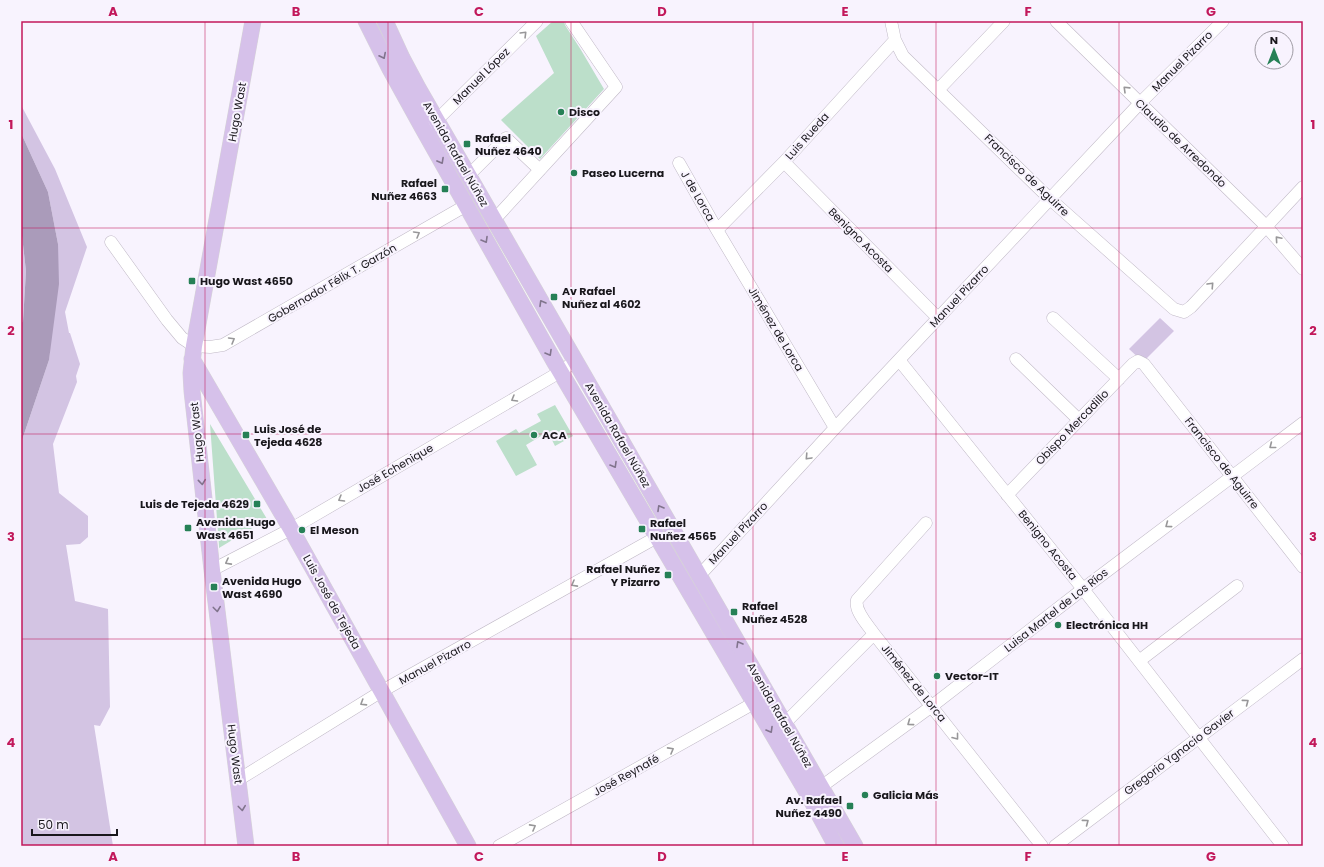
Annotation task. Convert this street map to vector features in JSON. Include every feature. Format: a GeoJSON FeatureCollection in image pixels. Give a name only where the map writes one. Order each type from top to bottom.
{"type":"FeatureCollection","features":[{"type":"Feature","properties":{"kind":"main road","name":"Hugo Wast"},"geometry":{"type":"LineString","coordinates":[[246,846],[212,570],[192,391],[193,353],[253,21]]}},
{"type":"Feature","properties":{"kind":"main road","name":"Avenida Rafael Núñez"},"geometry":{"type":"LineString","coordinates":[[366,21],[390,69],[465,206],[560,372],[754,703],[815,792],[855,846]]}},
{"type":"Feature","properties":{"kind":"main road","name":"Avenida Rafael Núñez"},"geometry":{"type":"LineString","coordinates":[[385,21],[402,58],[436,119],[784,724],[815,792],[836,846]]}},
{"type":"Feature","properties":{"kind":"main road","name":"Luis José de Tejeda"},"geometry":{"type":"LineString","coordinates":[[193,353],[468,846]]}},
{"type":"Feature","properties":{"kind":"street","name":"Manuel López"},"geometry":{"type":"LineString","coordinates":[[422,127],[443,114],[537,21]]}},
{"type":"Feature","properties":{"kind":"street"},"geometry":{"type":"LineString","coordinates":[[494,220],[616,87],[570,21]]}},
{"type":"Feature","properties":{"kind":"street","name":"Francisco de Aguirre"},"geometry":{"type":"LineString","coordinates":[[891,21],[895,40],[903,56],[1050,199],[1174,309],[1184,312],[1191,307],[1266,226]]}},
{"type":"Feature","properties":{"kind":"street"},"geometry":{"type":"LineString","coordinates":[[938,90],[1004,21]]}},
{"type":"Feature","properties":{"kind":"street","name":"Claudio de Arredondo"},"geometry":{"type":"LineString","coordinates":[[1056,21],[1266,226],[1303,269]]}},
{"type":"Feature","properties":{"kind":"street","name":"Manuel Pizarro"},"geometry":{"type":"LineString","coordinates":[[699,576],[835,428],[1140,103],[1223,21]]}},
{"type":"Feature","properties":{"kind":"street","name":"Luis Rueda"},"geometry":{"type":"LineString","coordinates":[[717,230],[784,162],[895,40]]}},
{"type":"Feature","properties":{"kind":"street"},"geometry":{"type":"LineString","coordinates":[[469,175],[506,138],[540,170]]}},
{"type":"Feature","properties":{"kind":"street","name":"Benigno Acosta"},"geometry":{"type":"LineString","coordinates":[[784,162],[938,318]]}},
{"type":"Feature","properties":{"kind":"street","name":"J de Lorca"},"geometry":{"type":"LineString","coordinates":[[679,163],[717,230]]}},
{"type":"Feature","properties":{"kind":"street"},"geometry":{"type":"LineString","coordinates":[[1266,226],[1303,187]]}},
{"type":"Feature","properties":{"kind":"street","name":"Gobernador Félix T. Garzón"},"geometry":{"type":"LineString","coordinates":[[193,353],[223,345],[465,206]]}},
{"type":"Feature","properties":{"kind":"street","name":"Jiménez de Lorca"},"geometry":{"type":"LineString","coordinates":[[717,230],[835,428]]}},
{"type":"Feature","properties":{"kind":"street","name":"Luis José de Tejeda"},"geometry":{"type":"LineString","coordinates":[[111,242],[166,320],[193,353]]}},
{"type":"Feature","properties":{"kind":"street"},"geometry":{"type":"LineString","coordinates":[[1053,318],[1119,379]]}},
{"type":"Feature","properties":{"kind":"street"},"geometry":{"type":"LineString","coordinates":[[1016,359],[1079,420]]}},
{"type":"Feature","properties":{"kind":"street","name":"Benigno Acosta"},"geometry":{"type":"LineString","coordinates":[[899,360],[1083,589],[1283,846]]}},
{"type":"Feature","properties":{"kind":"street","name":"José Echenique"},"geometry":{"type":"LineString","coordinates":[[212,570],[291,529],[560,372],[575,361]]}},
{"type":"Feature","properties":{"kind":"street","name":"Francisco de Aguirre"},"geometry":{"type":"LineString","coordinates":[[1138,361],[1144,364],[1303,567]]}},
{"type":"Feature","properties":{"kind":"street","name":"Obispo Mercadillo"},"geometry":{"type":"LineString","coordinates":[[1007,495],[1133,364],[1138,361]]}},
{"type":"Feature","properties":{"kind":"street","name":"Luisa Martel de Los Ríos"},"geometry":{"type":"LineString","coordinates":[[815,792],[932,706],[1303,422]]}},
{"type":"Feature","properties":{"kind":"street","name":"Jiménez de Lorca"},"geometry":{"type":"LineString","coordinates":[[926,523],[857,600],[856,604],[858,611],[874,634],[1042,846]]}},
{"type":"Feature","properties":{"kind":"street","name":"Manuel Pizarro"},"geometry":{"type":"LineString","coordinates":[[238,780],[382,692],[656,537]]}},
{"type":"Feature","properties":{"kind":"street"},"geometry":{"type":"LineString","coordinates":[[1139,661],[1237,586]]}},
{"type":"Feature","properties":{"kind":"street"},"geometry":{"type":"LineString","coordinates":[[784,724],[874,634]]}},
{"type":"Feature","properties":{"kind":"street","name":"Gregorio Ygnacio Gavier"},"geometry":{"type":"LineString","coordinates":[[1055,846],[1303,659]]}},
{"type":"Feature","properties":{"kind":"street","name":"José Reynafé"},"geometry":{"type":"LineString","coordinates":[[499,846],[754,703]]}},
{"type":"Feature","properties":{"kind":"shaded area"},"geometry":{"type":"Polygon","coordinates":[[[21,105],[55,169],[87,247],[65,312],[69,333],[80,364],[76,376],[77,382],[53,444],[59,493],[88,516],[88,537],[80,544],[66,545],[75,601],[108,609],[110,707],[100,726],[94,725],[113,846],[21,846],[21,443],[49,360],[58,244],[48,192],[21,133],[21,105]]]}},
{"type":"Feature","properties":{"kind":"shaded area"},"geometry":{"type":"Polygon","coordinates":[[[21,133],[48,192],[58,244],[59,284],[49,360],[21,443],[21,324],[23,321],[26,271],[21,227],[21,133]]]}},
{"type":"Feature","properties":{"kind":"shaded area"},"geometry":{"type":"Polygon","coordinates":[[[21,227],[26,271],[23,321],[21,324],[21,227]]]}},
{"type":"Feature","properties":{"kind":"shaded area"},"geometry":{"type":"Polygon","coordinates":[[[1160,318],[1174,331],[1143,362],[1129,349],[1160,318]]]}},
{"type":"Feature","properties":{"kind":"building"},"geometry":{"type":"Polygon","coordinates":[[[553,21],[564,21],[604,89],[540,159],[501,120],[554,73],[536,36],[553,21]]]}},
{"type":"Feature","properties":{"kind":"building"},"geometry":{"type":"Polygon","coordinates":[[[555,405],[573,436],[555,446],[548,432],[526,445],[537,465],[516,476],[496,441],[516,429],[519,433],[541,421],[537,414],[555,405]]]}},
{"type":"Feature","properties":{"kind":"building"},"geometry":{"type":"Polygon","coordinates":[[[210,424],[267,519],[219,548],[219,546],[210,424]]]}},
{"type":"Feature","properties":{"kind":"place","name":"Disco"},"geometry":{"type":"Point","coordinates":[561,112]}},
{"type":"Feature","properties":{"kind":"place","name":"Rafael Nuñez 4640"},"geometry":{"type":"Point","coordinates":[467,144]}},
{"type":"Feature","properties":{"kind":"place","name":"Paseo Lucerna"},"geometry":{"type":"Point","coordinates":[574,173]}},
{"type":"Feature","properties":{"kind":"place","name":"Rafael Nuñez 4663"},"geometry":{"type":"Point","coordinates":[445,189]}},
{"type":"Feature","properties":{"kind":"place","name":"Hugo Wast 4650"},"geometry":{"type":"Point","coordinates":[192,281]}},
{"type":"Feature","properties":{"kind":"place","name":"Av Rafael Nuñez al 4602"},"geometry":{"type":"Point","coordinates":[554,297]}},
{"type":"Feature","properties":{"kind":"place","name":"Luis José de Tejeda 4628"},"geometry":{"type":"Point","coordinates":[246,435]}},
{"type":"Feature","properties":{"kind":"place","name":"ACA"},"geometry":{"type":"Point","coordinates":[534,435]}},
{"type":"Feature","properties":{"kind":"place","name":"Luis de Tejeda 4629"},"geometry":{"type":"Point","coordinates":[257,504]}},
{"type":"Feature","properties":{"kind":"place","name":"Avenida Hugo Wast 4651"},"geometry":{"type":"Point","coordinates":[188,528]}},
{"type":"Feature","properties":{"kind":"place","name":"Rafael Nuñez 4565"},"geometry":{"type":"Point","coordinates":[642,529]}},
{"type":"Feature","properties":{"kind":"place","name":"El Meson"},"geometry":{"type":"Point","coordinates":[302,530]}},
{"type":"Feature","properties":{"kind":"place","name":"Rafael Nuñez Y Pizarro"},"geometry":{"type":"Point","coordinates":[668,575]}},
{"type":"Feature","properties":{"kind":"place","name":"Avenida Hugo Wast 4690"},"geometry":{"type":"Point","coordinates":[214,587]}},
{"type":"Feature","properties":{"kind":"place","name":"Rafael Nuñez 4528"},"geometry":{"type":"Point","coordinates":[734,612]}},
{"type":"Feature","properties":{"kind":"place","name":"Electrónica HH"},"geometry":{"type":"Point","coordinates":[1058,625]}},
{"type":"Feature","properties":{"kind":"place","name":"Vector-IT"},"geometry":{"type":"Point","coordinates":[937,676]}},
{"type":"Feature","properties":{"kind":"place","name":"Galicia Más"},"geometry":{"type":"Point","coordinates":[865,795]}},
{"type":"Feature","properties":{"kind":"place","name":"Av. Rafael Nuñez 4490"},"geometry":{"type":"Point","coordinates":[850,806]}}]}
